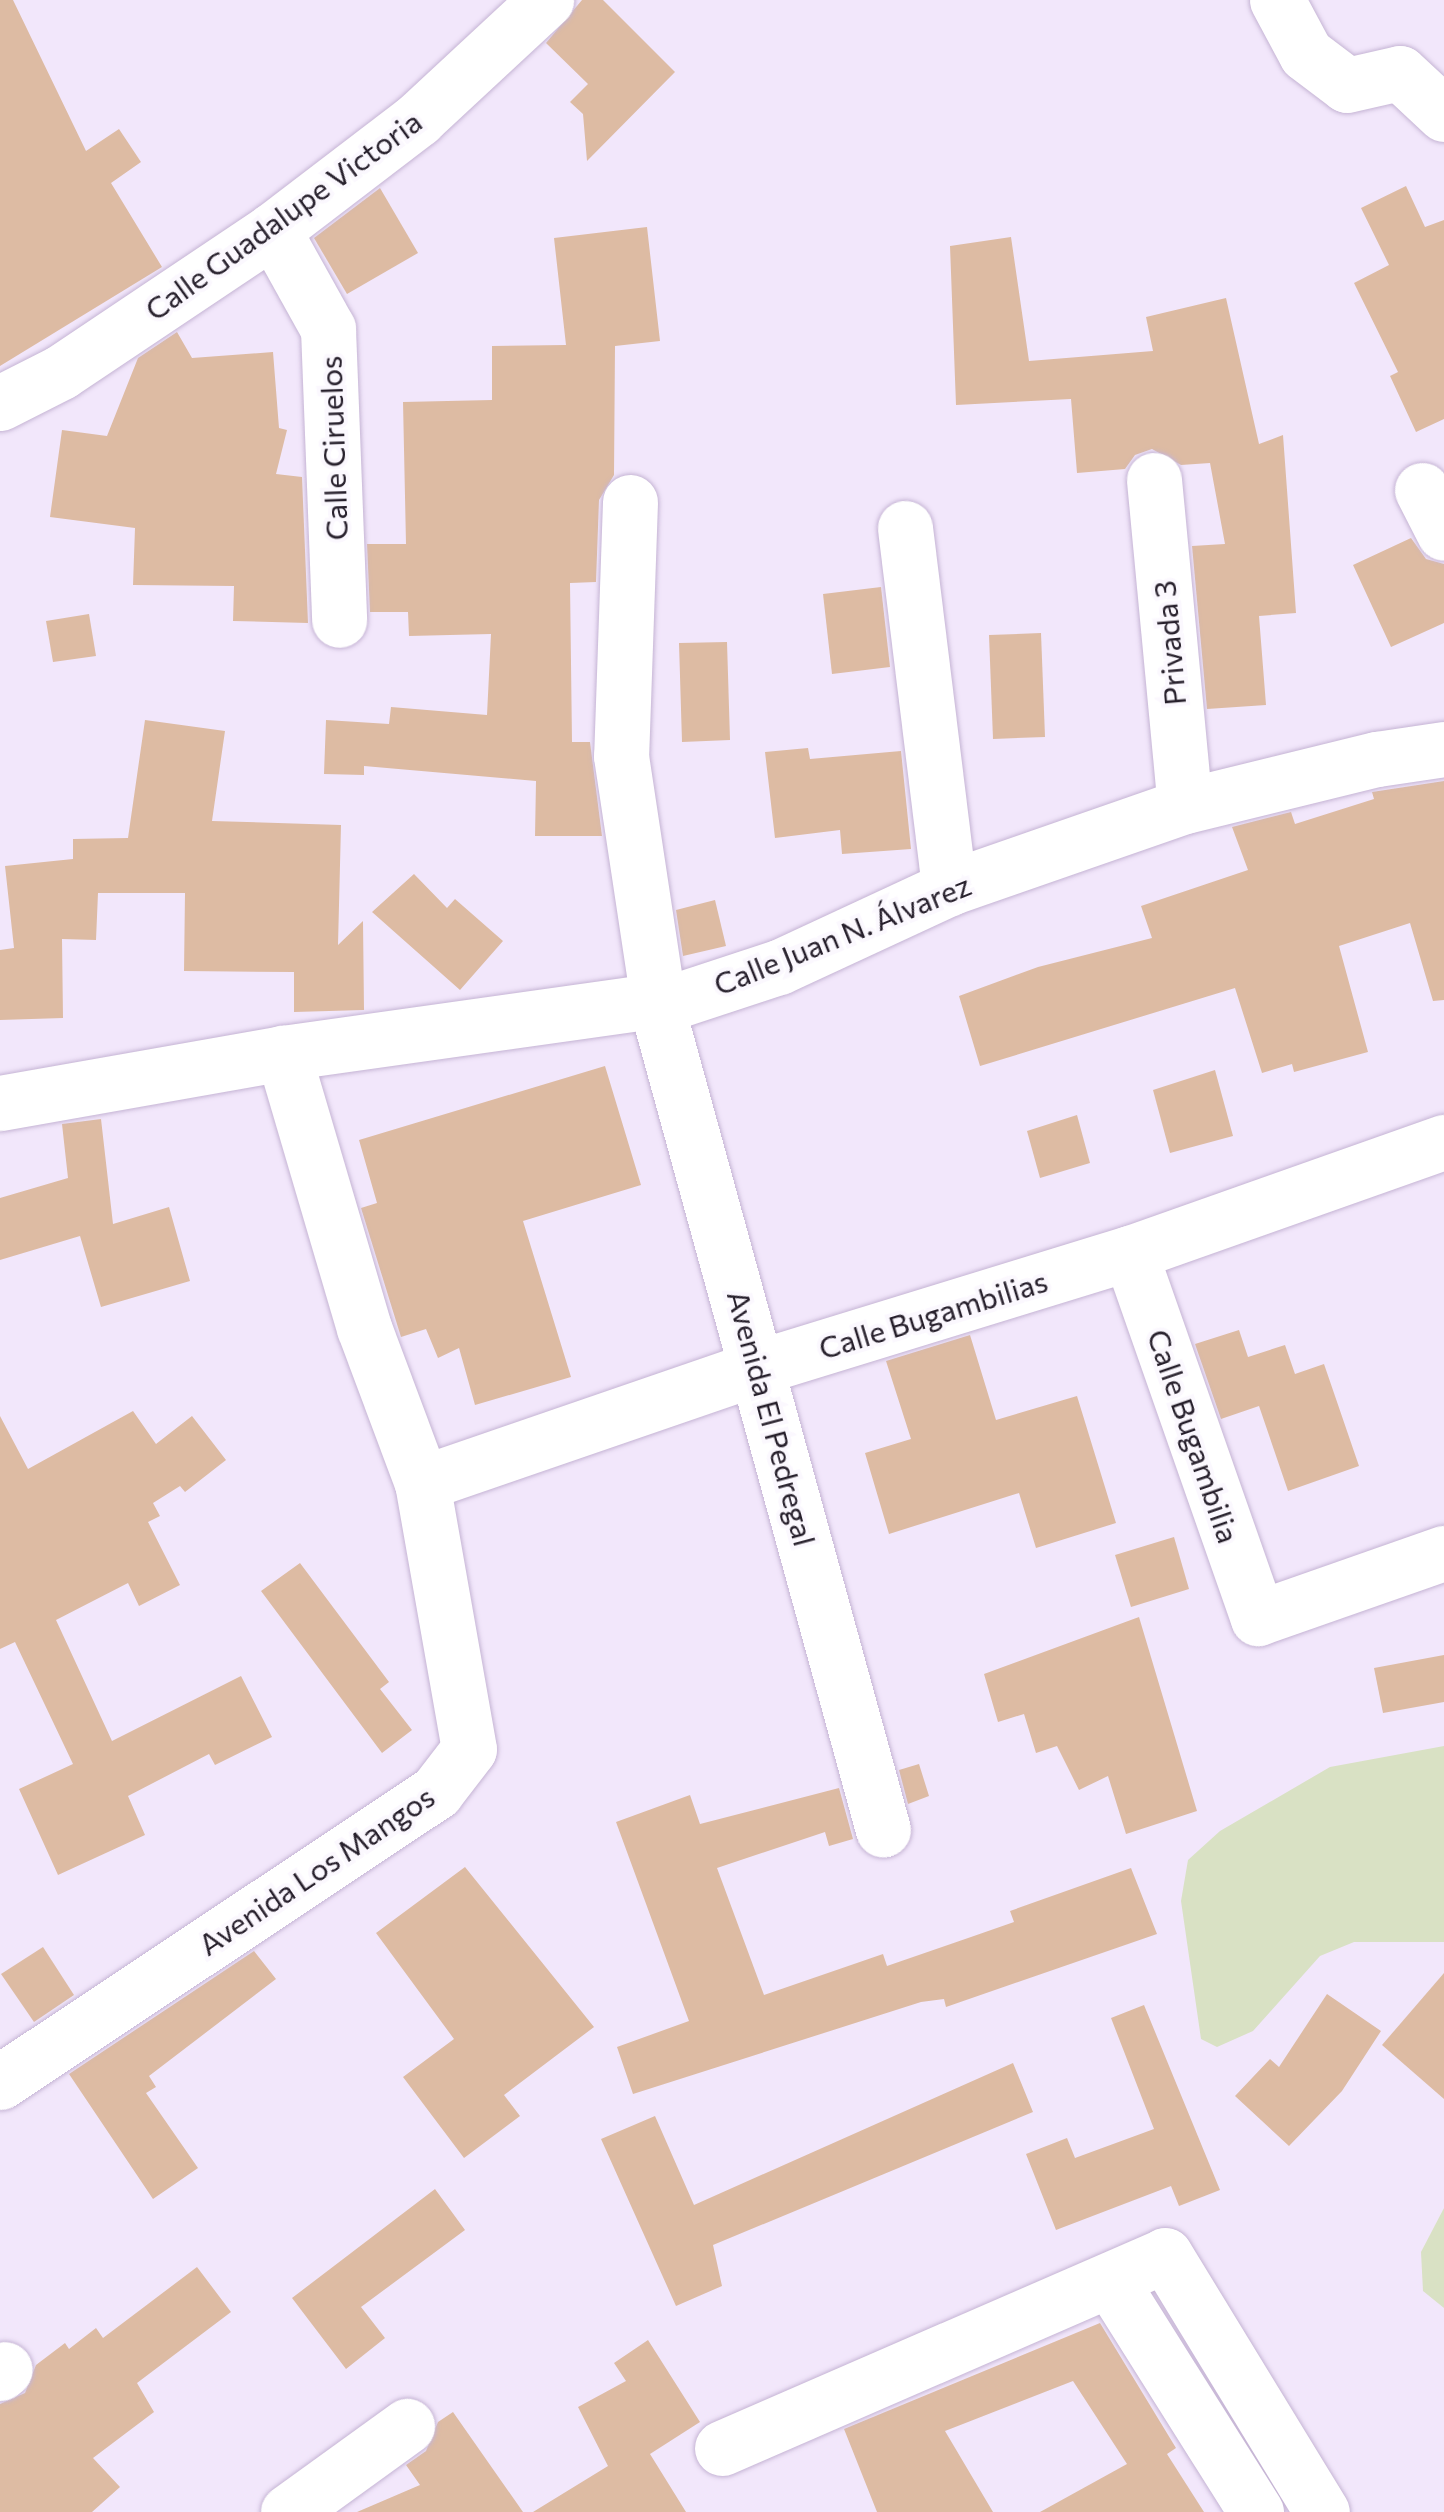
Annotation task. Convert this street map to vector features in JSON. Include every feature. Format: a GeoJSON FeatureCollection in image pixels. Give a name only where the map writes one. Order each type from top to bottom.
{"type":"FeatureCollection","features":[{"type":"Feature","properties":{"kind":"street","name":"Calle Guadalupe Victoria"},"geometry":{"type":"LineString","coordinates":[[0,403],[61,372],[273,230],[418,120],[546,0]]}},
{"type":"Feature","properties":{"kind":"street"},"geometry":{"type":"LineString","coordinates":[[1277,0],[1306,54],[1346,85],[1400,73],[1444,114]]}},
{"type":"Feature","properties":{"kind":"street","name":"Calle Ciruelos"},"geometry":{"type":"LineString","coordinates":[[273,230],[328,329],[339,620]]}},
{"type":"Feature","properties":{"kind":"street","name":"Privada 3"},"geometry":{"type":"LineString","coordinates":[[1154,480],[1185,806]]}},
{"type":"Feature","properties":{"kind":"street","name":"Avenida El Pedregal"},"geometry":{"type":"LineString","coordinates":[[630,502],[621,756],[657,1003],[883,1830]]}},
{"type":"Feature","properties":{"kind":"street"},"geometry":{"type":"LineString","coordinates":[[904,528],[948,888]]}},
{"type":"Feature","properties":{"kind":"street","name":"Calle Juan N. Álvarez"},"geometry":{"type":"LineString","coordinates":[[0,1103],[283,1053],[657,1003],[779,967],[948,888],[1185,806],[1377,759],[1444,750]]}},
{"type":"Feature","properties":{"kind":"street","name":"Avenida Los Mangos"},"geometry":{"type":"LineString","coordinates":[[0,2082],[436,1792],[469,1749],[422,1483],[364,1328],[283,1053]]}},
{"type":"Feature","properties":{"kind":"street","name":"Calle Bugambilias"},"geometry":{"type":"LineString","coordinates":[[422,1483],[758,1368],[1130,1253],[1444,1142]]}},
{"type":"Feature","properties":{"kind":"street","name":"Calle Bugambilia"},"geometry":{"type":"LineString","coordinates":[[1130,1253],[1258,1618],[1444,1553]]}},
{"type":"Feature","properties":{"kind":"street"},"geometry":{"type":"LineString","coordinates":[[722,2448],[1165,2256],[1322,2512]]}},
{"type":"Feature","properties":{"kind":"street"},"geometry":{"type":"LineString","coordinates":[[1110,2280],[1256,2512]]}},
{"type":"Feature","properties":{"kind":"street"},"geometry":{"type":"LineString","coordinates":[[288,2512],[407,2426]]}},
{"type":"Feature","properties":{"kind":"green space"},"geometry":{"type":"Polygon","coordinates":[[[1444,1746],[1444,1942],[1354,1942],[1320,1956],[1253,2031],[1217,2047],[1201,2039],[1181,1901],[1188,1860],[1220,1831],[1330,1767],[1444,1746]]]}},
{"type":"Feature","properties":{"kind":"green space"},"geometry":{"type":"Polygon","coordinates":[[[1444,2208],[1444,2308],[1423,2291],[1421,2252],[1444,2208]]]}},
{"type":"Feature","properties":{"kind":"building"},"geometry":{"type":"Polygon","coordinates":[[[0,0],[13,0],[86,151],[119,129],[141,162],[111,183],[162,267],[0,366],[0,0]]]}},
{"type":"Feature","properties":{"kind":"building"},"geometry":{"type":"Polygon","coordinates":[[[582,0],[603,0],[675,72],[587,161],[583,114],[570,102],[588,84],[546,43],[582,0]]]}},
{"type":"Feature","properties":{"kind":"building"},"geometry":{"type":"Polygon","coordinates":[[[1406,186],[1425,227],[1444,220],[1444,419],[1416,432],[1390,376],[1398,372],[1354,283],[1389,265],[1361,208],[1406,186]]]}},
{"type":"Feature","properties":{"kind":"building"},"geometry":{"type":"Polygon","coordinates":[[[380,188],[418,253],[347,294],[314,238],[380,188]]]}},
{"type":"Feature","properties":{"kind":"building"},"geometry":{"type":"Polygon","coordinates":[[[647,227],[660,341],[615,346],[614,475],[599,500],[596,582],[570,583],[572,742],[590,742],[602,836],[535,836],[536,781],[364,766],[364,775],[324,774],[326,720],[389,724],[391,707],[487,715],[491,634],[409,636],[408,612],[370,612],[367,544],[406,544],[403,402],[492,400],[492,346],[566,345],[554,238],[647,227]]]}},
{"type":"Feature","properties":{"kind":"building"},"geometry":{"type":"Polygon","coordinates":[[[1011,237],[1029,361],[1153,351],[1146,317],[1226,298],[1259,444],[1283,435],[1296,613],[1259,616],[1266,705],[1207,709],[1192,546],[1225,544],[1210,463],[1181,465],[1152,449],[1135,455],[1125,469],[1077,473],[1071,399],[956,405],[950,246],[1011,237]]]}},
{"type":"Feature","properties":{"kind":"building"},"geometry":{"type":"Polygon","coordinates":[[[177,332],[192,358],[273,352],[279,428],[287,430],[276,474],[302,477],[308,623],[233,621],[234,586],[133,585],[135,528],[50,517],[62,430],[107,436],[138,358],[177,332]]]}},
{"type":"Feature","properties":{"kind":"building"},"geometry":{"type":"Polygon","coordinates":[[[1411,538],[1426,559],[1444,564],[1444,623],[1391,647],[1353,565],[1411,538]]]}},
{"type":"Feature","properties":{"kind":"building"},"geometry":{"type":"Polygon","coordinates":[[[881,587],[890,667],[832,674],[823,594],[881,587]]]}},
{"type":"Feature","properties":{"kind":"building"},"geometry":{"type":"Polygon","coordinates":[[[89,614],[96,656],[53,662],[46,621],[89,614]]]}},
{"type":"Feature","properties":{"kind":"building"},"geometry":{"type":"Polygon","coordinates":[[[1041,633],[1045,737],[993,739],[989,635],[1041,633]]]}},
{"type":"Feature","properties":{"kind":"building"},"geometry":{"type":"Polygon","coordinates":[[[727,642],[730,740],[682,742],[679,643],[727,642]]]}},
{"type":"Feature","properties":{"kind":"building"},"geometry":{"type":"Polygon","coordinates":[[[145,720],[225,731],[212,821],[341,825],[338,945],[363,921],[364,1010],[294,1012],[294,972],[184,971],[185,893],[98,893],[96,940],[62,939],[63,1018],[0,1020],[0,950],[14,948],[5,866],[73,859],[73,839],[128,838],[145,720]]]}},
{"type":"Feature","properties":{"kind":"building"},"geometry":{"type":"Polygon","coordinates":[[[808,748],[810,759],[901,751],[911,849],[842,854],[840,830],[775,838],[765,752],[808,748]]]}},
{"type":"Feature","properties":{"kind":"building"},"geometry":{"type":"Polygon","coordinates":[[[1444,781],[1444,1000],[1433,1001],[1410,923],[1339,946],[1368,1052],[1294,1072],[1292,1064],[1262,1073],[1235,988],[980,1066],[959,996],[1038,967],[1152,938],[1141,906],[1248,870],[1232,827],[1291,812],[1295,824],[1374,799],[1372,792],[1444,781]]]}},
{"type":"Feature","properties":{"kind":"building"},"geometry":{"type":"Polygon","coordinates":[[[414,874],[447,908],[455,899],[503,941],[460,990],[372,912],[414,874]]]}},
{"type":"Feature","properties":{"kind":"building"},"geometry":{"type":"Polygon","coordinates":[[[715,900],[726,946],[683,956],[676,910],[715,900]]]}},
{"type":"Feature","properties":{"kind":"building"},"geometry":{"type":"Polygon","coordinates":[[[605,1066],[641,1185],[523,1221],[571,1377],[475,1405],[459,1348],[438,1358],[426,1329],[401,1337],[361,1208],[377,1203],[359,1140],[605,1066]]]}},
{"type":"Feature","properties":{"kind":"building"},"geometry":{"type":"Polygon","coordinates":[[[1215,1070],[1233,1136],[1170,1153],[1153,1090],[1215,1070]]]}},
{"type":"Feature","properties":{"kind":"building"},"geometry":{"type":"Polygon","coordinates":[[[1077,1115],[1090,1163],[1040,1178],[1027,1131],[1077,1115]]]}},
{"type":"Feature","properties":{"kind":"building"},"geometry":{"type":"Polygon","coordinates":[[[101,1119],[113,1224],[169,1207],[190,1281],[101,1307],[80,1236],[0,1260],[0,1198],[68,1178],[62,1124],[101,1119]]]}},
{"type":"Feature","properties":{"kind":"building"},"geometry":{"type":"Polygon","coordinates":[[[1239,1330],[1248,1357],[1285,1345],[1295,1374],[1324,1364],[1359,1466],[1288,1491],[1259,1406],[1221,1419],[1195,1344],[1239,1330]]]}},
{"type":"Feature","properties":{"kind":"building"},"geometry":{"type":"Polygon","coordinates":[[[970,1335],[996,1420],[1077,1396],[1116,1523],[1036,1548],[1019,1493],[889,1534],[865,1453],[911,1439],[886,1361],[970,1335]]]}},
{"type":"Feature","properties":{"kind":"building"},"geometry":{"type":"Polygon","coordinates":[[[133,1411],[156,1444],[192,1416],[226,1460],[185,1492],[180,1486],[153,1503],[160,1516],[148,1522],[180,1585],[139,1606],[128,1583],[56,1620],[112,1741],[241,1676],[272,1737],[215,1765],[209,1754],[128,1796],[145,1835],[58,1875],[19,1789],[73,1764],[15,1642],[0,1649],[0,1416],[28,1469],[133,1411]]]}},
{"type":"Feature","properties":{"kind":"building"},"geometry":{"type":"Polygon","coordinates":[[[1174,1537],[1189,1589],[1131,1607],[1115,1555],[1174,1537]]]}},
{"type":"Feature","properties":{"kind":"building"},"geometry":{"type":"Polygon","coordinates":[[[300,1563],[389,1682],[380,1689],[412,1730],[382,1753],[261,1591],[300,1563]]]}},
{"type":"Feature","properties":{"kind":"building"},"geometry":{"type":"Polygon","coordinates":[[[1139,1617],[1197,1811],[1126,1834],[1108,1776],[1079,1790],[1057,1746],[1036,1753],[1024,1714],[998,1722],[984,1674],[1139,1617]]]}},
{"type":"Feature","properties":{"kind":"building"},"geometry":{"type":"Polygon","coordinates":[[[1444,1655],[1444,1702],[1383,1713],[1374,1668],[1444,1655]]]}},
{"type":"Feature","properties":{"kind":"building"},"geometry":{"type":"Polygon","coordinates":[[[919,1764],[929,1796],[908,1804],[899,1770],[919,1764]]]}},
{"type":"Feature","properties":{"kind":"building"},"geometry":{"type":"Polygon","coordinates":[[[839,1788],[853,1839],[829,1846],[825,1832],[717,1868],[764,1995],[883,1954],[887,1966],[971,1937],[1014,1922],[1010,1911],[1131,1868],[1157,1934],[946,2007],[944,1999],[921,2002],[633,2094],[617,2047],[689,2021],[616,1822],[690,1795],[700,1824],[839,1788]]]}},
{"type":"Feature","properties":{"kind":"building"},"geometry":{"type":"Polygon","coordinates":[[[465,1867],[594,2027],[504,2095],[520,2116],[464,2158],[403,2077],[454,2039],[376,1933],[465,1867]]]}},
{"type":"Feature","properties":{"kind":"building"},"geometry":{"type":"Polygon","coordinates":[[[43,1947],[74,1995],[34,2022],[1,1974],[43,1947]]]}},
{"type":"Feature","properties":{"kind":"building"},"geometry":{"type":"Polygon","coordinates":[[[254,1951],[276,1979],[149,2076],[156,2087],[146,2093],[198,2168],[153,2199],[69,2074],[254,1951]]]}},
{"type":"Feature","properties":{"kind":"building"},"geometry":{"type":"Polygon","coordinates":[[[1444,1973],[1444,2099],[1382,2045],[1444,1973]]]}},
{"type":"Feature","properties":{"kind":"building"},"geometry":{"type":"Polygon","coordinates":[[[1327,1994],[1381,2031],[1342,2091],[1289,2146],[1235,2096],[1270,2059],[1279,2067],[1327,1994]]]}},
{"type":"Feature","properties":{"kind":"building"},"geometry":{"type":"Polygon","coordinates":[[[1144,2005],[1220,2190],[1179,2206],[1171,2186],[1056,2230],[1026,2154],[1067,2138],[1075,2158],[1154,2129],[1111,2018],[1144,2005]]]}},
{"type":"Feature","properties":{"kind":"building"},"geometry":{"type":"Polygon","coordinates":[[[1013,2063],[1033,2112],[713,2245],[722,2286],[676,2306],[601,2139],[655,2116],[694,2205],[1013,2063]]]}},
{"type":"Feature","properties":{"kind":"building"},"geometry":{"type":"Polygon","coordinates":[[[435,2189],[465,2230],[361,2307],[385,2338],[346,2369],[292,2298],[435,2189]]]}},
{"type":"Feature","properties":{"kind":"building"},"geometry":{"type":"Polygon","coordinates":[[[197,2267],[231,2312],[137,2383],[154,2412],[93,2458],[120,2487],[92,2512],[0,2512],[0,2404],[25,2393],[36,2365],[65,2343],[69,2349],[96,2328],[103,2338],[197,2267]]]}},
{"type":"Feature","properties":{"kind":"building"},"geometry":{"type":"Polygon","coordinates":[[[1100,2323],[1176,2448],[1167,2454],[1204,2512],[1040,2512],[1127,2464],[1073,2381],[945,2431],[993,2512],[877,2512],[844,2429],[1100,2323]]]}},
{"type":"Feature","properties":{"kind":"building"},"geometry":{"type":"Polygon","coordinates":[[[648,2340],[700,2422],[650,2454],[686,2512],[533,2512],[608,2466],[578,2407],[626,2381],[614,2363],[648,2340]]]}},
{"type":"Feature","properties":{"kind":"building"},"geometry":{"type":"Polygon","coordinates":[[[453,2412],[523,2512],[357,2512],[420,2485],[406,2465],[426,2451],[438,2422],[453,2412]]]}}]}
